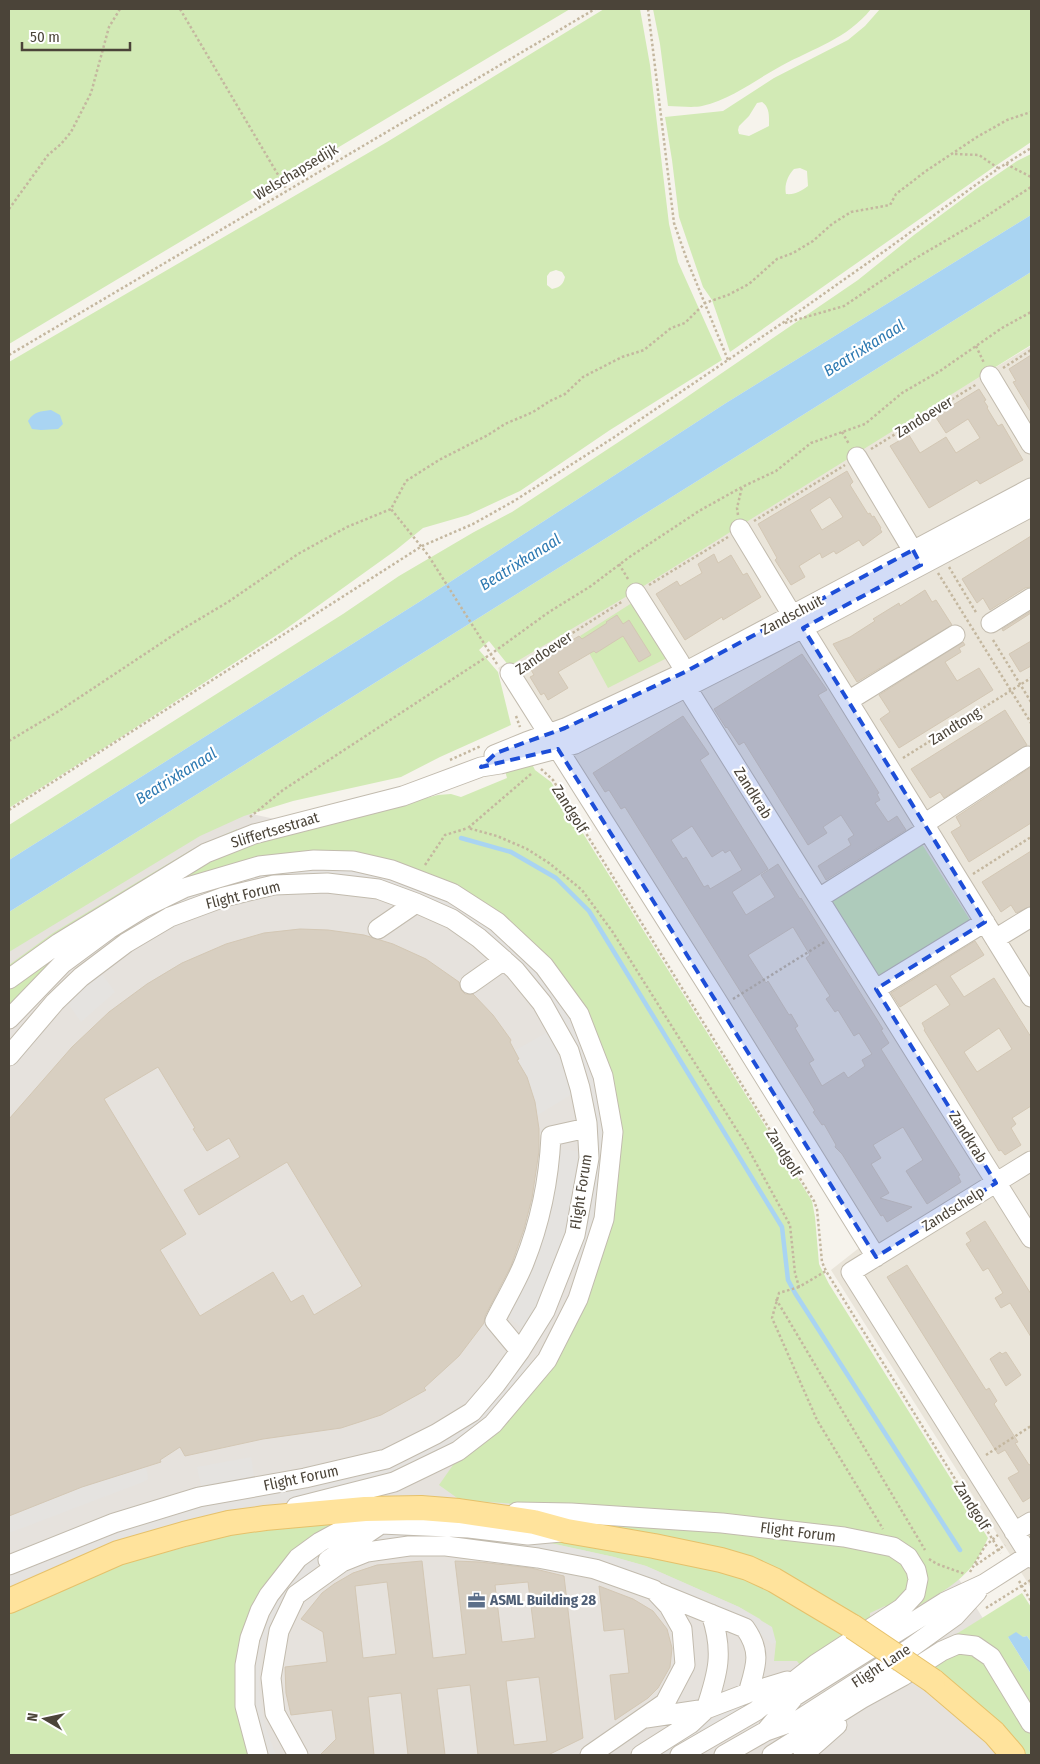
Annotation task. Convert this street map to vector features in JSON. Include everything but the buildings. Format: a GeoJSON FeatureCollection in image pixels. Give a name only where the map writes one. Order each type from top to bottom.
{"type":"FeatureCollection","features":[{"type":"Feature","properties":{"kind":"main road","name":"Flight Forum"},"geometry":{"type":"LineString","coordinates":[[9,1601],[118,1553],[184,1534],[236,1522],[365,1509],[421,1508],[459,1511],[534,1522],[567,1531],[721,1560],[748,1568],[774,1580],[853,1627],[933,1681],[994,1734],[1013,1755]]}},
{"type":"Feature","properties":{"kind":"street"},"geometry":{"type":"LineString","coordinates":[[990,376],[1031,444]]}},
{"type":"Feature","properties":{"kind":"street"},"geometry":{"type":"LineString","coordinates":[[857,457],[922,558]]}},
{"type":"Feature","properties":{"kind":"street","name":"Zandschuit"},"geometry":{"type":"LineString","coordinates":[[922,558],[1031,488]]}},
{"type":"Feature","properties":{"kind":"street","name":"Zandschuit"},"geometry":{"type":"LineString","coordinates":[[554,742],[575,744],[686,680],[797,621],[922,558],[1031,508]]}},
{"type":"Feature","properties":{"kind":"street"},"geometry":{"type":"LineString","coordinates":[[740,529],[1031,997]]}},
{"type":"Feature","properties":{"kind":"street"},"geometry":{"type":"LineString","coordinates":[[636,593],[686,680]]}},
{"type":"Feature","properties":{"kind":"street"},"geometry":{"type":"LineString","coordinates":[[991,623],[1031,598]]}},
{"type":"Feature","properties":{"kind":"street"},"geometry":{"type":"LineString","coordinates":[[848,701],[955,635]]}},
{"type":"Feature","properties":{"kind":"street","name":"Zandoever"},"geometry":{"type":"LineString","coordinates":[[510,672],[554,742]]}},
{"type":"Feature","properties":{"kind":"street","name":"Zandkrab"},"geometry":{"type":"LineString","coordinates":[[686,680],[840,932],[1031,1238]]}},
{"type":"Feature","properties":{"kind":"street","name":"Sliffertsestraat"},"geometry":{"type":"LineString","coordinates":[[9,979],[59,943],[206,853],[254,834],[403,796],[481,767],[534,761],[554,742]]}},
{"type":"Feature","properties":{"kind":"street","name":"Sliffertsestraat"},"geometry":{"type":"LineString","coordinates":[[481,767],[496,753],[554,742]]}},
{"type":"Feature","properties":{"kind":"street","name":"Zandgolf"},"geometry":{"type":"LineString","coordinates":[[554,742],[876,1258],[852,1272],[1014,1532],[1031,1556]]}},
{"type":"Feature","properties":{"kind":"street"},"geometry":{"type":"LineString","coordinates":[[819,898],[1028,756]]}},
{"type":"Feature","properties":{"kind":"street","name":"Flight Forum"},"geometry":{"type":"LineString","coordinates":[[9,1019],[62,963],[143,908],[184,888],[260,866],[314,860],[353,861],[392,870],[452,893],[497,922],[544,966],[579,1014],[603,1076],[613,1132],[604,1219],[579,1296],[547,1360],[493,1424],[458,1451],[394,1482],[236,1522]]}},
{"type":"Feature","properties":{"kind":"street","name":"Flight Forum"},"geometry":{"type":"LineString","coordinates":[[9,1056],[55,1002],[81,977],[126,944],[170,918],[224,897],[274,885],[327,883],[378,889],[452,919],[479,938],[515,970],[542,1003],[568,1051],[580,1088],[587,1128],[589,1158],[575,1235],[545,1312],[496,1384],[472,1412],[436,1434],[386,1458],[305,1478],[199,1496],[114,1523],[9,1566]]}},
{"type":"Feature","properties":{"kind":"street"},"geometry":{"type":"LineString","coordinates":[[378,929],[416,903]]}},
{"type":"Feature","properties":{"kind":"street"},"geometry":{"type":"LineString","coordinates":[[995,939],[1031,917]]}},
{"type":"Feature","properties":{"kind":"street"},"geometry":{"type":"LineString","coordinates":[[876,989],[985,922]]}},
{"type":"Feature","properties":{"kind":"street"},"geometry":{"type":"LineString","coordinates":[[470,984],[504,960]]}},
{"type":"Feature","properties":{"kind":"street"},"geometry":{"type":"LineString","coordinates":[[24,1002],[55,1002],[62,963]]}},
{"type":"Feature","properties":{"kind":"street"},"geometry":{"type":"LineString","coordinates":[[520,1351],[495,1321],[524,1263],[542,1205],[550,1165],[551,1136],[587,1128]]}},
{"type":"Feature","properties":{"kind":"street","name":"Zandschelp"},"geometry":{"type":"LineString","coordinates":[[876,1258],[1031,1161]]}},
{"type":"Feature","properties":{"kind":"street"},"geometry":{"type":"LineString","coordinates":[[550,1355],[545,1312],[579,1296]]}},
{"type":"Feature","properties":{"kind":"street","name":"Flight Forum"},"geometry":{"type":"LineString","coordinates":[[459,1511],[571,1513],[722,1523],[844,1537],[893,1546],[908,1557],[916,1570],[918,1579],[915,1594],[902,1608],[816,1664],[756,1711],[680,1755]]}},
{"type":"Feature","properties":{"kind":"street"},"geometry":{"type":"LineString","coordinates":[[1014,1532],[1031,1522]]}},
{"type":"Feature","properties":{"kind":"street"},"geometry":{"type":"LineString","coordinates":[[284,1755],[275,1713],[271,1678],[279,1631],[296,1595],[309,1577],[330,1557],[381,1524]]}},
{"type":"Feature","properties":{"kind":"street","name":"Flight Forum"},"geometry":{"type":"LineString","coordinates":[[258,1755],[245,1706],[245,1665],[250,1638],[260,1611],[269,1595],[298,1558],[320,1542],[346,1528],[381,1524],[469,1528],[528,1536],[567,1531]]}},
{"type":"Feature","properties":{"kind":"street"},"geometry":{"type":"LineString","coordinates":[[296,1595],[342,1562],[367,1552],[409,1546],[446,1546],[538,1558],[595,1569],[654,1590],[745,1628],[752,1639],[757,1662],[748,1693]]}},
{"type":"Feature","properties":{"kind":"street","name":"Flight Lane"},"geometry":{"type":"LineString","coordinates":[[724,1755],[766,1731],[794,1696],[945,1602],[984,1584],[1031,1556]]}},
{"type":"Feature","properties":{"kind":"street"},"geometry":{"type":"LineString","coordinates":[[590,1755],[665,1703],[685,1665],[682,1629],[670,1606],[654,1590]]}},
{"type":"Feature","properties":{"kind":"street"},"geometry":{"type":"LineString","coordinates":[[641,1755],[690,1724],[706,1709],[719,1659],[718,1633],[711,1614]]}},
{"type":"Feature","properties":{"kind":"street"},"geometry":{"type":"LineString","coordinates":[[772,1755],[861,1699],[904,1676],[942,1651],[958,1644],[975,1646],[991,1657],[1031,1723]]}},
{"type":"Feature","properties":{"kind":"street"},"geometry":{"type":"LineString","coordinates":[[642,1719],[706,1709],[748,1693],[798,1678]]}},
{"type":"Feature","properties":{"kind":"street"},"geometry":{"type":"LineString","coordinates":[[804,1755],[833,1729],[861,1699]]}},
{"type":"Feature","properties":{"kind":"street"},"geometry":{"type":"LineString","coordinates":[[275,1713],[298,1755]]}},
{"type":"Feature","properties":{"kind":"path"},"geometry":{"type":"LineString","coordinates":[[9,209],[48,155],[72,132],[91,93],[109,27],[120,9]]}},
{"type":"Feature","properties":{"kind":"path"},"geometry":{"type":"LineString","coordinates":[[180,9],[287,190]]}},
{"type":"Feature","properties":{"kind":"path","name":"Welschapsedijk"},"geometry":{"type":"LineString","coordinates":[[9,355],[596,9]]}},
{"type":"Feature","properties":{"kind":"path"},"geometry":{"type":"LineString","coordinates":[[648,9],[674,223],[728,361]]}},
{"type":"Feature","properties":{"kind":"path"},"geometry":{"type":"LineString","coordinates":[[9,740],[59,711],[181,630],[228,602],[298,554],[347,527],[391,509],[406,481],[439,460],[565,394],[583,377],[622,357],[644,350],[671,328],[685,323],[705,303],[728,295],[749,284],[777,258],[793,253],[813,241],[832,224],[851,212],[890,205],[896,194],[926,171],[1007,120],[1031,112]]}},
{"type":"Feature","properties":{"kind":"path"},"geometry":{"type":"LineString","coordinates":[[9,810],[422,546],[473,524],[514,501],[614,438],[728,361],[999,168],[1031,148]]}},
{"type":"Feature","properties":{"kind":"path"},"geometry":{"type":"LineString","coordinates":[[954,154],[979,155],[999,168]]}},
{"type":"Feature","properties":{"kind":"path"},"geometry":{"type":"LineString","coordinates":[[1006,164],[1031,177]]}},
{"type":"Feature","properties":{"kind":"path"},"geometry":{"type":"LineString","coordinates":[[781,324],[844,306],[911,261],[979,221],[1031,187]]}},
{"type":"Feature","properties":{"kind":"path"},"geometry":{"type":"LineString","coordinates":[[246,821],[283,790],[490,654],[699,511],[776,470],[810,444],[865,424],[902,393],[940,371],[1002,328],[1031,312]]}},
{"type":"Feature","properties":{"kind":"path","name":"Zandoever"},"geometry":{"type":"LineString","coordinates":[[510,672],[1031,350]]}},
{"type":"Feature","properties":{"kind":"path"},"geometry":{"type":"LineString","coordinates":[[740,529],[737,508],[742,487]]}},
{"type":"Feature","properties":{"kind":"path"},"geometry":{"type":"LineString","coordinates":[[391,509],[422,546],[487,648]]}},
{"type":"Feature","properties":{"kind":"path"},"geometry":{"type":"LineString","coordinates":[[922,558],[1031,723]]}},
{"type":"Feature","properties":{"kind":"path","name":"Zandtong"},"geometry":{"type":"LineString","coordinates":[[889,767],[1031,678]]}},
{"type":"Feature","properties":{"kind":"path"},"geometry":{"type":"LineString","coordinates":[[416,878],[445,835],[468,828],[534,761]]}},
{"type":"Feature","properties":{"kind":"path","name":"Zandgolf"},"geometry":{"type":"LineString","coordinates":[[534,761],[553,780],[814,1201],[817,1209],[822,1262],[826,1271],[1031,1601]]}},
{"type":"Feature","properties":{"kind":"path"},"geometry":{"type":"LineString","coordinates":[[468,828],[497,836],[527,849],[549,863],[582,890],[612,931],[745,1143],[790,1225],[798,1287]]}},
{"type":"Feature","properties":{"kind":"path"},"geometry":{"type":"LineString","coordinates":[[960,882],[1031,838]]}},
{"type":"Feature","properties":{"kind":"path"},"geometry":{"type":"LineString","coordinates":[[721,1007],[840,932]]}},
{"type":"Feature","properties":{"kind":"path"},"geometry":{"type":"LineString","coordinates":[[826,1271],[798,1287],[779,1293],[772,1318],[817,1420],[884,1532]]}},
{"type":"Feature","properties":{"kind":"path"},"geometry":{"type":"LineString","coordinates":[[776,1299],[930,1560]]}},
{"type":"Feature","properties":{"kind":"path"},"geometry":{"type":"LineString","coordinates":[[972,1464],[1031,1426]]}},
{"type":"Feature","properties":{"kind":"path"},"geometry":{"type":"LineString","coordinates":[[1014,1532],[999,1549],[975,1565],[992,1538],[1014,1532]]}},
{"type":"Feature","properties":{"kind":"path"},"geometry":{"type":"LineString","coordinates":[[924,1555],[953,1571],[967,1575]]}},
{"type":"Feature","properties":{"kind":"path"},"geometry":{"type":"LineString","coordinates":[[1022,1586],[1031,1580]]}},
{"type":"Feature","properties":{"kind":"highlighted area"},"geometry":{"type":"Polygon","coordinates":[[[913,550],[921,565],[803,628],[985,922],[876,989],[996,1183],[876,1257],[558,749],[481,767],[496,753],[565,728],[685,672],[913,550]]]}},
{"type":"Feature","properties":{"kind":"shaded area"},"geometry":{"type":"Polygon","coordinates":[[[1031,346],[1031,1588],[831,1270],[859,1248],[498,668],[1031,346]]]}},
{"type":"Feature","properties":{"kind":"shaded area"},"geometry":{"type":"Polygon","coordinates":[[[243,812],[312,827],[506,901],[938,1545],[1031,1697],[1031,1755],[9,1755],[9,944],[199,829],[243,812]]]}},
{"type":"Feature","properties":{"kind":"shaded area"},"geometry":{"type":"Polygon","coordinates":[[[353,867],[423,887],[483,921],[537,970],[559,1000],[583,1044],[594,1075],[604,1133],[596,1222],[578,1276],[571,1267],[591,1195],[566,1032],[441,906],[253,882],[86,964],[87,950],[164,903],[266,868],[353,867]]]}},
{"type":"Feature","properties":{"kind":"shaded area"},"geometry":{"type":"Polygon","coordinates":[[[101,973],[115,992],[81,1022],[67,1002],[101,973]]]}},
{"type":"Feature","properties":{"kind":"shaded area"},"geometry":{"type":"Polygon","coordinates":[[[548,1032],[563,1066],[572,1094],[528,1121],[492,1063],[548,1032]]]}},
{"type":"Feature","properties":{"kind":"shaded area"},"geometry":{"type":"Polygon","coordinates":[[[558,1149],[579,1151],[577,1189],[565,1237],[549,1281],[525,1330],[508,1317],[541,1243],[548,1220],[557,1172],[558,1149]]]}},
{"type":"Feature","properties":{"kind":"shaded area"},"geometry":{"type":"Polygon","coordinates":[[[526,1357],[532,1366],[483,1423],[462,1440],[392,1475],[299,1497],[188,1519],[98,1548],[9,1585],[9,1575],[98,1536],[178,1510],[405,1458],[526,1357]]]}},
{"type":"Feature","properties":{"kind":"shaded area"},"geometry":{"type":"Polygon","coordinates":[[[251,1457],[254,1476],[202,1490],[197,1467],[251,1457]]]}},
{"type":"Feature","properties":{"kind":"shaded area"},"geometry":{"type":"Polygon","coordinates":[[[146,1466],[148,1479],[143,1482],[9,1533],[9,1516],[82,1487],[146,1466]]]}},
{"type":"Feature","properties":{"kind":"shaded area"},"geometry":{"type":"Polygon","coordinates":[[[382,1529],[541,1541],[646,1566],[739,1607],[772,1627],[776,1642],[772,1644],[757,1631],[655,1580],[617,1566],[577,1557],[375,1543],[371,1534],[382,1529]]]}},
{"type":"Feature","properties":{"kind":"shaded area"},"geometry":{"type":"Polygon","coordinates":[[[336,1536],[330,1553],[291,1591],[274,1618],[263,1645],[259,1671],[259,1689],[264,1723],[276,1755],[264,1755],[255,1730],[251,1649],[285,1579],[336,1536]]]}},
{"type":"Feature","properties":{"kind":"shaded area"},"geometry":{"type":"Polygon","coordinates":[[[748,1695],[758,1702],[673,1755],[651,1755],[712,1719],[748,1695]]]}},
{"type":"Feature","properties":{"kind":"green space"},"geometry":{"type":"Polygon","coordinates":[[[9,9],[570,9],[9,344],[9,9]]]}},
{"type":"Feature","properties":{"kind":"green space"},"geometry":{"type":"Polygon","coordinates":[[[604,9],[640,9],[650,65],[669,224],[678,262],[722,360],[610,430],[520,491],[468,515],[423,528],[396,550],[283,631],[9,808],[9,362],[387,142],[604,9]],[[556,270],[550,272],[547,276],[547,285],[552,289],[561,285],[565,277],[562,272],[556,270]]]}},
{"type":"Feature","properties":{"kind":"green space"},"geometry":{"type":"Polygon","coordinates":[[[653,9],[871,9],[862,19],[841,35],[781,66],[733,94],[713,103],[690,107],[668,106],[660,44],[653,9]]]}},
{"type":"Feature","properties":{"kind":"green space"},"geometry":{"type":"Polygon","coordinates":[[[880,9],[1031,9],[1031,142],[730,352],[712,300],[703,287],[679,217],[665,117],[723,111],[774,78],[848,40],[865,26],[880,9]],[[762,102],[757,103],[749,116],[739,126],[739,134],[749,136],[769,126],[768,109],[762,102]],[[800,168],[794,169],[788,177],[786,194],[795,193],[808,186],[807,171],[800,168]]]}},
{"type":"Feature","properties":{"kind":"green space"},"geometry":{"type":"Polygon","coordinates":[[[1031,154],[1031,215],[726,403],[419,602],[9,860],[9,825],[343,614],[399,576],[512,512],[678,403],[858,280],[976,189],[1017,161],[1031,154]]]}},
{"type":"Feature","properties":{"kind":"green space"},"geometry":{"type":"Polygon","coordinates":[[[1031,272],[1031,345],[634,592],[509,666],[489,641],[479,650],[498,672],[511,725],[401,777],[293,801],[244,816],[200,836],[9,952],[9,912],[1031,272]]]}},
{"type":"Feature","properties":{"kind":"green space"},"geometry":{"type":"Polygon","coordinates":[[[635,601],[669,657],[608,688],[580,636],[635,601]]]}},
{"type":"Feature","properties":{"kind":"green space"},"geometry":{"type":"Polygon","coordinates":[[[531,762],[535,770],[551,782],[812,1201],[819,1264],[829,1284],[988,1538],[975,1562],[961,1578],[944,1591],[907,1612],[912,1549],[571,1508],[460,1500],[439,1485],[460,1455],[584,1303],[583,1012],[454,889],[170,891],[9,1013],[9,986],[176,877],[236,847],[438,795],[451,794],[461,797],[507,778],[504,767],[531,762]]]}},
{"type":"Feature","properties":{"kind":"green space"},"geometry":{"type":"Polygon","coordinates":[[[237,829],[237,833],[9,970],[9,965],[53,933],[191,850],[237,829]]]}},
{"type":"Feature","properties":{"kind":"green space"},"geometry":{"type":"Polygon","coordinates":[[[920,841],[972,923],[880,981],[830,898],[920,841]]]}},
{"type":"Feature","properties":{"kind":"green space"},"geometry":{"type":"Polygon","coordinates":[[[571,1517],[722,1528],[888,1551],[900,1559],[910,1579],[908,1592],[887,1608],[885,1606],[870,1613],[870,1619],[903,1638],[903,1642],[915,1654],[922,1657],[957,1652],[967,1653],[980,1658],[992,1668],[1031,1733],[1031,1755],[1023,1755],[909,1650],[855,1614],[795,1582],[571,1517]]]}},
{"type":"Feature","properties":{"kind":"green space"},"geometry":{"type":"Polygon","coordinates":[[[356,1518],[388,1518],[261,1598],[255,1755],[9,1755],[9,1609],[96,1571],[230,1535],[356,1518]]]}},
{"type":"Feature","properties":{"kind":"green space"},"geometry":{"type":"Polygon","coordinates":[[[567,1533],[698,1561],[793,1598],[885,1659],[870,1663],[845,1640],[837,1639],[800,1665],[797,1661],[774,1661],[776,1642],[760,1619],[739,1607],[646,1566],[541,1541],[567,1533]]]}},
{"type":"Feature","properties":{"kind":"green space"},"geometry":{"type":"Polygon","coordinates":[[[1022,1593],[1031,1607],[1031,1642],[1027,1636],[1008,1637],[1031,1674],[1031,1712],[993,1651],[942,1643],[1022,1593]]]}},
{"type":"Feature","properties":{"kind":"water","name":"Beatrixkanaal"},"geometry":{"type":"Polygon","coordinates":[[[1031,215],[1031,272],[9,912],[9,860],[419,602],[726,403],[1031,215]]]}},
{"type":"Feature","properties":{"kind":"water"},"geometry":{"type":"Polygon","coordinates":[[[51,410],[60,415],[63,424],[58,429],[32,429],[28,421],[32,416],[51,410]]]}},
{"type":"Feature","properties":{"kind":"water"},"geometry":{"type":"Polygon","coordinates":[[[1016,1632],[1023,1637],[1027,1636],[1031,1642],[1031,1674],[1008,1637],[1016,1632]]]}},
{"type":"Feature","properties":{"kind":"waterway"},"geometry":{"type":"LineString","coordinates":[[461,838],[511,852],[556,878],[589,911],[782,1227],[788,1280],[795,1293],[960,1550]]}},
{"type":"Feature","properties":{"kind":"place","name":"ASML Building 28"},"geometry":{"type":"Point","coordinates":[476,1600]}}]}
